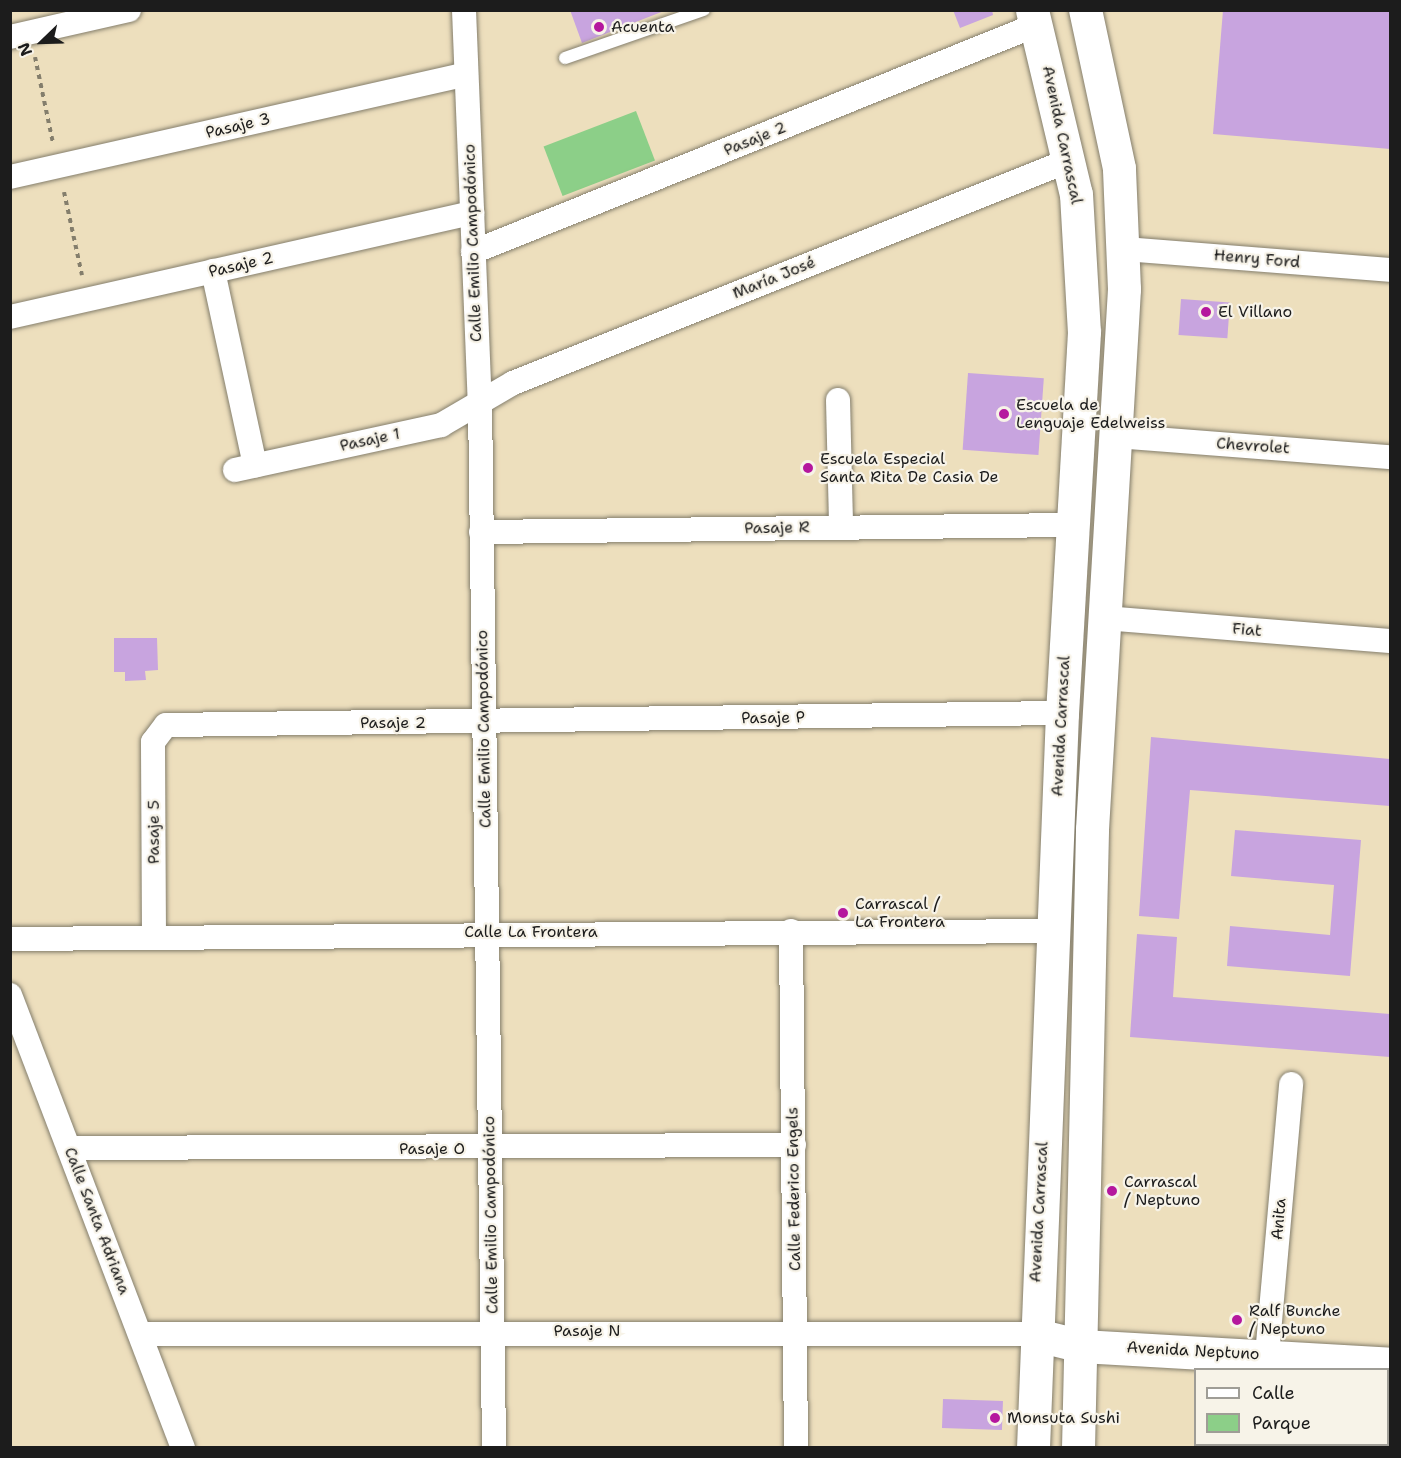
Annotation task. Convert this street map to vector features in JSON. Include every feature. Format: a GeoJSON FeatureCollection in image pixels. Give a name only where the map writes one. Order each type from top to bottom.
{"type":"FeatureCollection","features":[{"type":"Feature","properties":{"kind":"main road"},"geometry":{"type":"LineString","coordinates":[[1078,1448],[1087,967],[1124,249],[1112,118],[1085,10]]}},
{"type":"Feature","properties":{"kind":"main road","name":"Avenida Carrascal"},"geometry":{"type":"LineString","coordinates":[[1033,1448],[1034,1334],[1084,280],[1070,160],[1034,18]]}},
{"type":"Feature","properties":{"kind":"main road","name":"Avenida Neptuno"},"geometry":{"type":"LineString","coordinates":[[1034,1334],[1081,1346],[1267,1355],[1334,1364],[1390,1364]]}},
{"type":"Feature","properties":{"kind":"street"},"geometry":{"type":"LineString","coordinates":[[10,37],[129,10]]}},
{"type":"Feature","properties":{"kind":"street","name":"Calle Emilio Campodónico"},"geometry":{"type":"LineString","coordinates":[[464,10],[480,402],[494,1448]]}},
{"type":"Feature","properties":{"kind":"street","name":"Pasaje 2"},"geometry":{"type":"LineString","coordinates":[[473,252],[1034,18]]}},
{"type":"Feature","properties":{"kind":"street","name":"Pasaje 3"},"geometry":{"type":"LineString","coordinates":[[10,177],[466,74]]}},
{"type":"Feature","properties":{"kind":"street","name":"María José"},"geometry":{"type":"LineString","coordinates":[[480,402],[524,379],[1070,160]]}},
{"type":"Feature","properties":{"kind":"street","name":"Pasaje 2"},"geometry":{"type":"LineString","coordinates":[[10,317],[472,213]]}},
{"type":"Feature","properties":{"kind":"street","name":"Henry Ford"},"geometry":{"type":"LineString","coordinates":[[1124,249],[1390,270]]}},
{"type":"Feature","properties":{"kind":"street","name":"Pasaje 1"},"geometry":{"type":"LineString","coordinates":[[213,271],[245,468],[441,425],[480,402]]}},
{"type":"Feature","properties":{"kind":"street"},"geometry":{"type":"LineString","coordinates":[[838,400],[841,527]]}},
{"type":"Feature","properties":{"kind":"street","name":"Chevrolet"},"geometry":{"type":"LineString","coordinates":[[1115,436],[1390,457]]}},
{"type":"Feature","properties":{"kind":"street","name":"Pasaje R"},"geometry":{"type":"LineString","coordinates":[[481,532],[1072,525]]}},
{"type":"Feature","properties":{"kind":"street","name":"Fiat"},"geometry":{"type":"LineString","coordinates":[[1104,618],[1390,641]]}},
{"type":"Feature","properties":{"kind":"street","name":"Pasaje P"},"geometry":{"type":"LineString","coordinates":[[484,723],[1062,713]]}},
{"type":"Feature","properties":{"kind":"street","name":"Pasaje 2"},"geometry":{"type":"LineString","coordinates":[[159,730],[174,725],[484,723]]}},
{"type":"Feature","properties":{"kind":"street","name":"Pasaje 5"},"geometry":{"type":"LineString","coordinates":[[154,937],[153,742],[159,730]]}},
{"type":"Feature","properties":{"kind":"street","name":"Calle Federico Engels"},"geometry":{"type":"LineString","coordinates":[[791,931],[796,1448]]}},
{"type":"Feature","properties":{"kind":"street","name":"Calle La Frontera"},"geometry":{"type":"LineString","coordinates":[[10,939],[487,932],[1052,931]]}},
{"type":"Feature","properties":{"kind":"street","name":"Calle Santa Adriana"},"geometry":{"type":"LineString","coordinates":[[10,995],[183,1448]]}},
{"type":"Feature","properties":{"kind":"street","name":"Anita"},"geometry":{"type":"LineString","coordinates":[[1267,1355],[1291,1084]]}},
{"type":"Feature","properties":{"kind":"street","name":"Pasaje O"},"geometry":{"type":"LineString","coordinates":[[69,1148],[490,1150],[794,1146]]}},
{"type":"Feature","properties":{"kind":"street","name":"Pasaje N"},"geometry":{"type":"LineString","coordinates":[[140,1334],[796,1330],[1034,1334]]}},
{"type":"Feature","properties":{"kind":"lane"},"geometry":{"type":"LineString","coordinates":[[565,58],[704,10]]}},
{"type":"Feature","properties":{"kind":"green space"},"geometry":{"type":"Polygon","coordinates":[[[636,111],[655,160],[563,196],[544,146],[636,111]]]}},
{"type":"Feature","properties":{"kind":"building","name":"Acuenta"},"geometry":{"type":"Polygon","coordinates":[[[570,10],[664,10],[664,11],[582,43],[570,10]]]}},
{"type":"Feature","properties":{"kind":"building"},"geometry":{"type":"Polygon","coordinates":[[[953,10],[992,10],[993,15],[960,28],[953,10]]]}},
{"type":"Feature","properties":{"kind":"building"},"geometry":{"type":"Polygon","coordinates":[[[1223,10],[1390,10],[1390,149],[1213,134],[1223,10]]]}},
{"type":"Feature","properties":{"kind":"building"},"geometry":{"type":"Polygon","coordinates":[[[1181,299],[1230,302],[1227,338],[1178,335],[1181,299]]]}},
{"type":"Feature","properties":{"kind":"building","name":"Escuela de Lenguaje Edelweiss"},"geometry":{"type":"Polygon","coordinates":[[[968,373],[1044,378],[1038,455],[963,450],[968,373]]]}},
{"type":"Feature","properties":{"kind":"building"},"geometry":{"type":"Polygon","coordinates":[[[114,638],[157,638],[158,670],[145,671],[146,680],[125,681],[125,672],[114,672],[114,638]]]}},
{"type":"Feature","properties":{"kind":"building"},"geometry":{"type":"Polygon","coordinates":[[[1151,737],[1390,759],[1390,806],[1190,790],[1179,919],[1139,916],[1151,737]]]}},
{"type":"Feature","properties":{"kind":"building"},"geometry":{"type":"Polygon","coordinates":[[[1235,830],[1361,840],[1350,976],[1227,966],[1230,926],[1330,935],[1334,885],[1231,876],[1235,830]]]}},
{"type":"Feature","properties":{"kind":"building"},"geometry":{"type":"Polygon","coordinates":[[[1137,934],[1177,937],[1173,997],[1390,1014],[1390,1057],[1130,1037],[1137,934]]]}},
{"type":"Feature","properties":{"kind":"building"},"geometry":{"type":"Polygon","coordinates":[[[943,1399],[1003,1401],[1002,1430],[942,1428],[943,1399]]]}},
{"type":"Feature","properties":{"kind":"place","name":"Acuenta"},"geometry":{"type":"Point","coordinates":[599,27]}},
{"type":"Feature","properties":{"kind":"place","name":"El Villano"},"geometry":{"type":"Point","coordinates":[1206,312]}},
{"type":"Feature","properties":{"kind":"place","name":"Escuela de Lenguaje Edelweiss"},"geometry":{"type":"Point","coordinates":[1004,414]}},
{"type":"Feature","properties":{"kind":"place","name":"Escuela Especial Santa Rita De Casia De"},"geometry":{"type":"Point","coordinates":[808,468]}},
{"type":"Feature","properties":{"kind":"place","name":"Carrascal / La Frontera"},"geometry":{"type":"Point","coordinates":[843,913]}},
{"type":"Feature","properties":{"kind":"place","name":"Carrascal / Neptuno"},"geometry":{"type":"Point","coordinates":[1112,1191]}},
{"type":"Feature","properties":{"kind":"place","name":"Ralf Bunche / Neptuno"},"geometry":{"type":"Point","coordinates":[1237,1320]}},
{"type":"Feature","properties":{"kind":"place","name":"Monsuta Sushi"},"geometry":{"type":"Point","coordinates":[995,1418]}}]}
